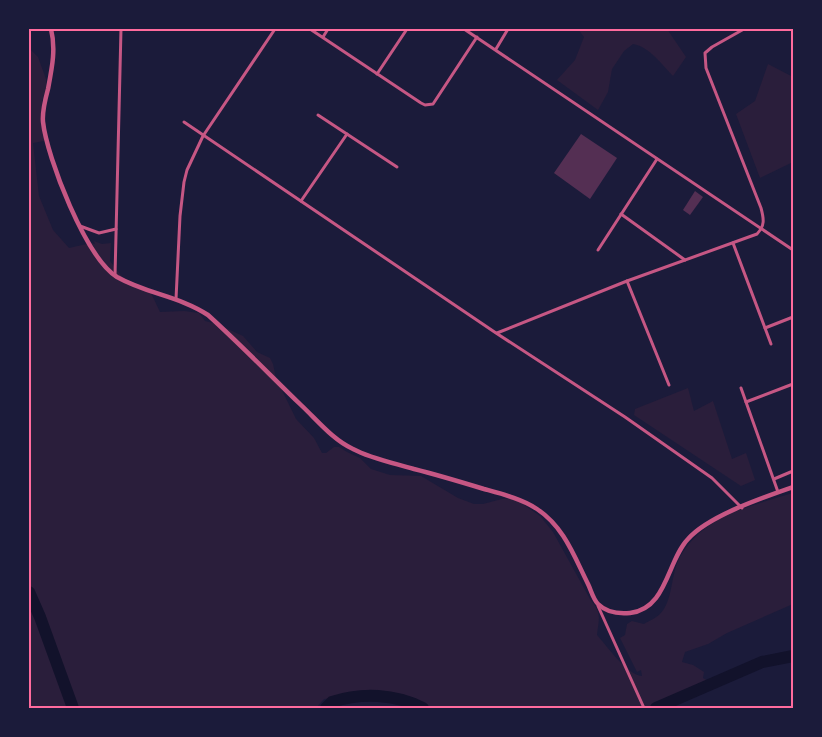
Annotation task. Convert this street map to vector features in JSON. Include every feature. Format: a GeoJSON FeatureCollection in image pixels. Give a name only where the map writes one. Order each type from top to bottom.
{"type":"FeatureCollection","features":[{"type":"Feature","properties":{"kind":"street"},"geometry":{"type":"LineString","coordinates":[[51,29],[54,52],[52,71],[43,109],[44,131],[59,178],[80,226],[100,260],[115,276],[143,289],[191,304],[208,315],[326,429],[351,449],[389,462],[493,491],[519,500],[537,509],[565,537],[644,708]]}},
{"type":"Feature","properties":{"kind":"street"},"geometry":{"type":"LineString","coordinates":[[115,276],[120,29]]}},
{"type":"Feature","properties":{"kind":"street"},"geometry":{"type":"LineString","coordinates":[[176,299],[184,182],[187,170],[203,136],[276,29]]}},
{"type":"Feature","properties":{"kind":"street"},"geometry":{"type":"LineString","coordinates":[[310,29],[425,105],[433,104],[477,37]]}},
{"type":"Feature","properties":{"kind":"street"},"geometry":{"type":"LineString","coordinates":[[322,37],[328,29]]}},
{"type":"Feature","properties":{"kind":"street"},"geometry":{"type":"LineString","coordinates":[[377,74],[407,29]]}},
{"type":"Feature","properties":{"kind":"street"},"geometry":{"type":"LineString","coordinates":[[464,29],[496,48],[793,250]]}},
{"type":"Feature","properties":{"kind":"street"},"geometry":{"type":"LineString","coordinates":[[496,48],[508,29]]}},
{"type":"Feature","properties":{"kind":"street"},"geometry":{"type":"LineString","coordinates":[[496,334],[627,281],[757,234],[762,228],[764,220],[761,208],[706,68],[705,53],[744,29]]}},
{"type":"Feature","properties":{"kind":"street"},"geometry":{"type":"LineString","coordinates":[[318,115],[397,167]]}},
{"type":"Feature","properties":{"kind":"street"},"geometry":{"type":"LineString","coordinates":[[184,122],[496,334],[625,417],[683,457],[712,478],[742,508]]}},
{"type":"Feature","properties":{"kind":"street"},"geometry":{"type":"LineString","coordinates":[[301,201],[347,134]]}},
{"type":"Feature","properties":{"kind":"street"},"geometry":{"type":"LineString","coordinates":[[598,250],[658,158]]}},
{"type":"Feature","properties":{"kind":"street"},"geometry":{"type":"LineString","coordinates":[[621,214],[685,260]]}},
{"type":"Feature","properties":{"kind":"street"},"geometry":{"type":"LineString","coordinates":[[80,226],[100,233],[116,229]]}},
{"type":"Feature","properties":{"kind":"street"},"geometry":{"type":"LineString","coordinates":[[733,243],[771,344]]}},
{"type":"Feature","properties":{"kind":"street"},"geometry":{"type":"LineString","coordinates":[[627,281],[669,384]]}},
{"type":"Feature","properties":{"kind":"street"},"geometry":{"type":"LineString","coordinates":[[765,328],[793,317]]}},
{"type":"Feature","properties":{"kind":"street"},"geometry":{"type":"LineString","coordinates":[[746,402],[793,384]]}},
{"type":"Feature","properties":{"kind":"street"},"geometry":{"type":"LineString","coordinates":[[740,388],[778,492]]}},
{"type":"Feature","properties":{"kind":"street"},"geometry":{"type":"LineString","coordinates":[[774,478],[793,471]]}},
{"type":"Feature","properties":{"kind":"street"},"geometry":{"type":"LineString","coordinates":[[597,603],[608,611],[618,613],[631,613],[651,605],[658,597],[679,550],[688,538],[711,521],[793,487]]}},
{"type":"Feature","properties":{"kind":"shaded area"},"geometry":{"type":"Polygon","coordinates":[[[578,29],[667,29],[686,57],[673,76],[645,49],[633,44],[624,51],[612,69],[608,92],[598,110],[557,80],[575,60],[584,37],[578,29]]]}},
{"type":"Feature","properties":{"kind":"shaded area"},"geometry":{"type":"Polygon","coordinates":[[[29,48],[38,57],[46,79],[46,90],[42,101],[46,125],[44,141],[33,143],[39,196],[53,230],[69,248],[91,243],[95,244],[94,241],[102,244],[111,243],[110,261],[123,278],[151,293],[160,312],[184,311],[199,313],[205,321],[217,324],[243,336],[257,352],[270,358],[276,378],[296,419],[314,438],[322,453],[326,453],[334,447],[339,447],[360,458],[371,469],[390,475],[421,476],[458,498],[474,504],[512,498],[540,516],[553,532],[598,612],[597,635],[630,671],[642,676],[641,670],[637,672],[620,638],[625,635],[627,624],[632,621],[644,624],[664,609],[670,595],[677,563],[690,543],[702,531],[730,514],[793,493],[793,604],[727,633],[708,644],[685,652],[682,662],[693,665],[704,672],[703,678],[711,683],[645,708],[410,708],[378,699],[346,697],[324,699],[316,708],[29,708],[29,48]]]}},
{"type":"Feature","properties":{"kind":"shaded area"},"geometry":{"type":"Polygon","coordinates":[[[768,64],[793,77],[793,162],[760,178],[736,114],[755,101],[768,64]]]}},
{"type":"Feature","properties":{"kind":"shaded area"},"geometry":{"type":"Polygon","coordinates":[[[688,388],[694,411],[713,401],[732,459],[746,453],[755,480],[741,486],[634,415],[635,409],[688,388]]]}},
{"type":"Feature","properties":{"kind":"building"},"geometry":{"type":"Polygon","coordinates":[[[581,134],[617,158],[590,199],[554,173],[581,134]]]}},
{"type":"Feature","properties":{"kind":"building"},"geometry":{"type":"Polygon","coordinates":[[[695,191],[703,197],[690,215],[683,210],[695,191]]]}},
{"type":"Feature","properties":{"kind":"waterway"},"geometry":{"type":"LineString","coordinates":[[29,592],[73,708]]}},
{"type":"Feature","properties":{"kind":"waterway"},"geometry":{"type":"LineString","coordinates":[[656,708],[762,662],[793,656]]}},
{"type":"Feature","properties":{"kind":"waterway"},"geometry":{"type":"LineString","coordinates":[[326,708],[332,702],[367,696],[390,697],[423,708]]}}]}
